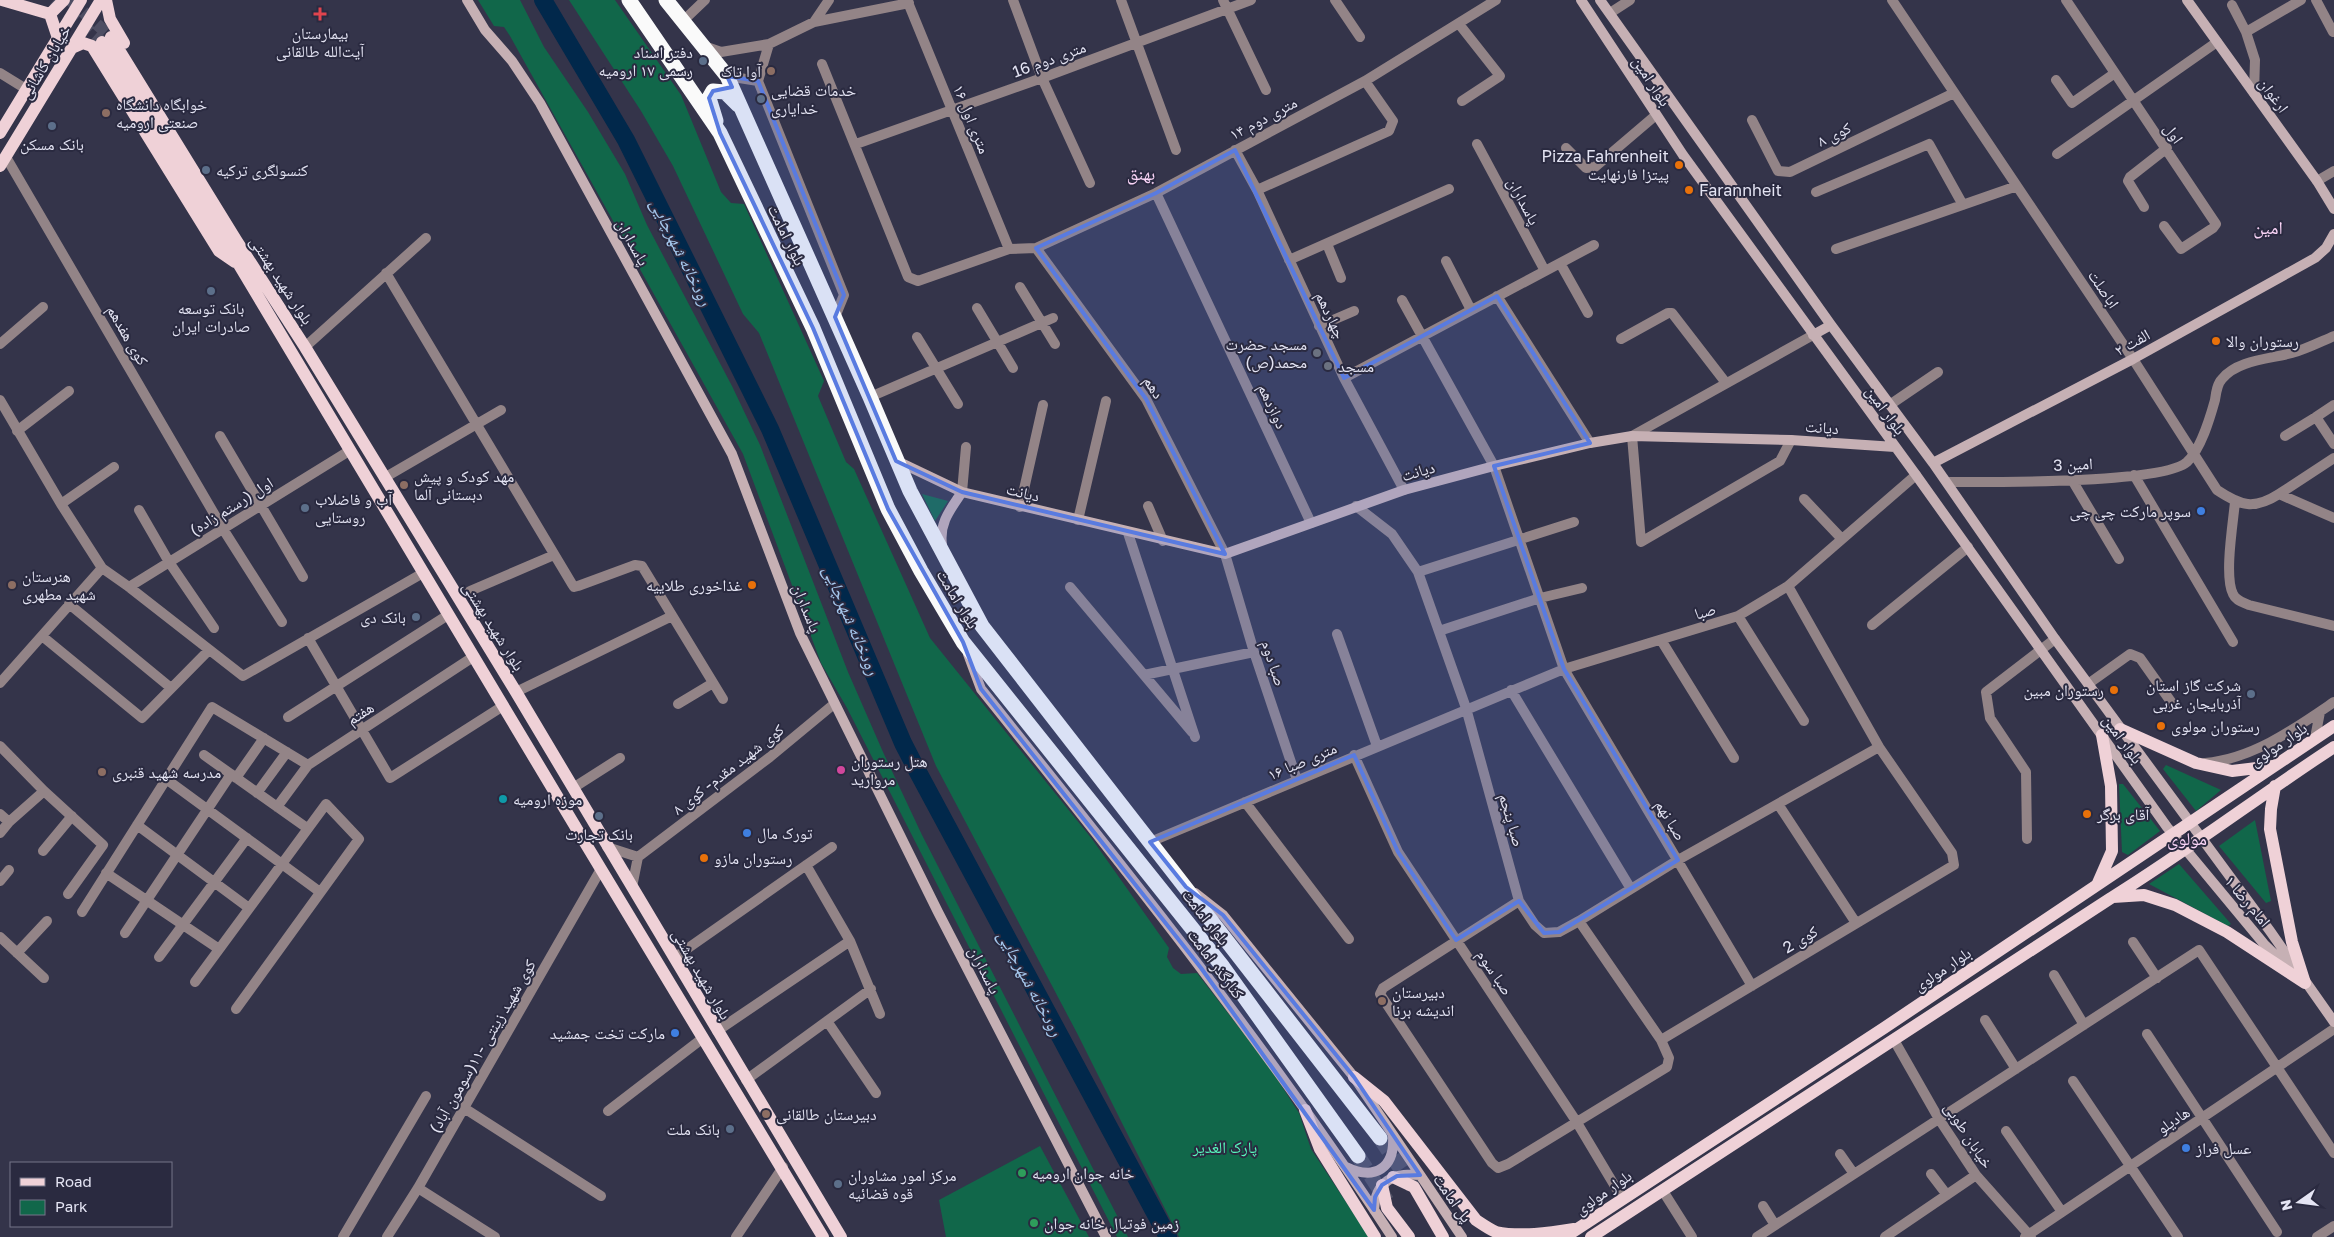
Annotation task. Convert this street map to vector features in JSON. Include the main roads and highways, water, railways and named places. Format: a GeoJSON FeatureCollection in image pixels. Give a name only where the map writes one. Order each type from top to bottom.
{"type":"FeatureCollection","features":[{"type":"Feature","properties":{"kind":"highway","name":"بلوار امامت"},"geometry":{"type":"LineString","coordinates":[[628,0],[720,133],[813,328],[888,510],[963,642],[1224,968],[1358,1156]]}},
{"type":"Feature","properties":{"kind":"highway","name":"بلوار امامت"},"geometry":{"type":"LineString","coordinates":[[666,0],[684,20],[727,76],[835,317],[896,461],[944,557],[982,626],[1150,842],[1386,1136]]}},
{"type":"Feature","properties":{"kind":"highway"},"geometry":{"type":"LineString","coordinates":[[720,133],[710,98],[711,93],[718,90],[724,92],[743,109]]}},
{"type":"Feature","properties":{"kind":"main road"},"geometry":{"type":"LineString","coordinates":[[2,0],[50,14]]}},
{"type":"Feature","properties":{"kind":"main road"},"geometry":{"type":"LineString","coordinates":[[50,14],[64,0]]}},
{"type":"Feature","properties":{"kind":"main road","name":"خیابان کاشانی"},"geometry":{"type":"LineString","coordinates":[[0,133],[81,0]]}},
{"type":"Feature","properties":{"kind":"main road","name":"خیابان کاشانی"},"geometry":{"type":"LineString","coordinates":[[3,161],[101,0]]}},
{"type":"Feature","properties":{"kind":"main road"},"geometry":{"type":"LineString","coordinates":[[106,0],[110,19],[105,39],[219,251],[244,263]]}},
{"type":"Feature","properties":{"kind":"main road","name":"پاسداران"},"geometry":{"type":"LineString","coordinates":[[467,0],[485,30],[512,61],[540,103],[732,454],[800,633],[938,912],[1106,1237]]}},
{"type":"Feature","properties":{"kind":"main road","name":"بلوار امین"},"geometry":{"type":"LineString","coordinates":[[1581,0],[1656,115],[2173,834]]}},
{"type":"Feature","properties":{"kind":"main road","name":"بلوار امین"},"geometry":{"type":"LineString","coordinates":[[1600,0],[1831,325],[1934,463],[2056,639],[2189,823]]}},
{"type":"Feature","properties":{"kind":"main road","name":"ارغوان"},"geometry":{"type":"LineString","coordinates":[[2187,0],[2317,181],[2334,209]]}},
{"type":"Feature","properties":{"kind":"main road"},"geometry":{"type":"LineString","coordinates":[[50,14],[58,38]]}},
{"type":"Feature","properties":{"kind":"main road"},"geometry":{"type":"LineString","coordinates":[[74,47],[83,43],[105,39]]}},
{"type":"Feature","properties":{"kind":"main road","name":"بلوار شهید بهشتی"},"geometry":{"type":"LineString","coordinates":[[105,39],[244,263],[349,451],[703,1038],[783,1167],[823,1237]]}},
{"type":"Feature","properties":{"kind":"main road","name":"الفت ۲"},"geometry":{"type":"LineString","coordinates":[[1934,463],[2133,359],[2315,258],[2326,248],[2334,234]]}},
{"type":"Feature","properties":{"kind":"main road","name":"بلوار شهید بهشتی"},"geometry":{"type":"LineString","coordinates":[[244,263],[305,347],[516,692],[841,1237]]}},
{"type":"Feature","properties":{"kind":"main road"},"geometry":{"type":"LineString","coordinates":[[1813,335],[1831,325]]}},
{"type":"Feature","properties":{"kind":"main road","name":"دیانت"},"geometry":{"type":"LineString","coordinates":[[896,461],[962,492],[1128,533],[1225,554],[1404,490],[1590,443],[1632,436],[1791,440],[1895,447]]}},
{"type":"Feature","properties":{"kind":"main road"},"geometry":{"type":"LineString","coordinates":[[944,557],[941,534],[944,519],[962,492]]}},
{"type":"Feature","properties":{"kind":"main road","name":"کنارگذر امامت"},"geometry":{"type":"LineString","coordinates":[[963,642],[981,689],[1125,868],[1305,1110],[1374,1210]]}},
{"type":"Feature","properties":{"kind":"main road","name":"بلوار مولوی"},"geometry":{"type":"LineString","coordinates":[[1565,1237],[1884,1028],[2334,726]]}},
{"type":"Feature","properties":{"kind":"main road"},"geometry":{"type":"LineString","coordinates":[[2120,728],[2196,764],[2232,771],[2276,765]]}},
{"type":"Feature","properties":{"kind":"main road"},"geometry":{"type":"LineString","coordinates":[[2098,883],[2112,851],[2111,786],[2102,735]]}},
{"type":"Feature","properties":{"kind":"main road","name":"بلوار مولوی"},"geometry":{"type":"LineString","coordinates":[[1591,1237],[2186,850],[2275,786],[2334,747]]}},
{"type":"Feature","properties":{"kind":"main road"},"geometry":{"type":"LineString","coordinates":[[2275,786],[2270,829],[2292,942],[2305,983]]}},
{"type":"Feature","properties":{"kind":"main road","name":"امام رضا ۱"},"geometry":{"type":"LineString","coordinates":[[2189,823],[2270,931],[2334,1022]]}},
{"type":"Feature","properties":{"kind":"main road","name":"امام رضا ۱"},"geometry":{"type":"LineString","coordinates":[[2173,834],[2264,944],[2305,983]]}},
{"type":"Feature","properties":{"kind":"main road","name":"کنارگذر امامت"},"geometry":{"type":"LineString","coordinates":[[1186,887],[1223,915],[1354,1077],[1386,1136],[1420,1175]]}},
{"type":"Feature","properties":{"kind":"main road"},"geometry":{"type":"LineString","coordinates":[[2110,898],[2144,895],[2175,905],[2228,932],[2305,983]]}},
{"type":"Feature","properties":{"kind":"main road"},"geometry":{"type":"LineString","coordinates":[[1354,1077],[1384,1101],[1476,1220],[1495,1232],[1516,1236],[1544,1234],[1581,1227]]}},
{"type":"Feature","properties":{"kind":"main road"},"geometry":{"type":"LineString","coordinates":[[1305,1110],[1320,1149],[1376,1237]]}},
{"type":"Feature","properties":{"kind":"main road"},"geometry":{"type":"LineString","coordinates":[[769,1144],[780,1136]]}},
{"type":"Feature","properties":{"kind":"main road"},"geometry":{"type":"LineString","coordinates":[[1345,1167],[1363,1174],[1372,1173],[1383,1168],[1391,1160],[1394,1150],[1386,1136]]}},
{"type":"Feature","properties":{"kind":"main road"},"geometry":{"type":"LineString","coordinates":[[1392,1237],[1374,1210],[1375,1197],[1382,1185],[1393,1177],[1408,1174],[1420,1175]]}},
{"type":"Feature","properties":{"kind":"main road","name":"پل امامت"},"geometry":{"type":"LineString","coordinates":[[1420,1175],[1462,1237]]}},
{"type":"Feature","properties":{"kind":"main road"},"geometry":{"type":"LineString","coordinates":[[1393,1177],[1414,1187],[1443,1237]]}},
{"type":"Feature","properties":{"kind":"main road"},"geometry":{"type":"LineString","coordinates":[[1382,1185],[1386,1208],[1409,1237]]}},
{"type":"Feature","properties":{"kind":"waterway","name":"رودخانه شهرچایی"},"geometry":{"type":"LineString","coordinates":[[543,0],[626,140],[770,429],[903,743],[1168,1237]]}},
{"type":"Feature","properties":{"kind":"tunnel"},"geometry":{"type":"LineString","coordinates":[[54,0],[102,42]]}},
{"type":"Feature","properties":{"kind":"tunnel"},"geometry":{"type":"LineString","coordinates":[[70,0],[111,37]]}},
{"type":"Feature","properties":{"kind":"tunnel"},"geometry":{"type":"LineString","coordinates":[[1380,1138],[1413,1187]]}},
{"type":"Feature","properties":{"kind":"tunnel"},"geometry":{"type":"LineString","coordinates":[[1358,1156],[1387,1201]]}},
{"type":"Feature","properties":{"kind":"place","name":"بیمارستان آیت‌الله طالقانی"},"geometry":{"type":"Point","coordinates":[320,14]}},
{"type":"Feature","properties":{"kind":"place","name":"دفتر اسناد رسمی ۱۷ ارومیه"},"geometry":{"type":"Point","coordinates":[703,61]}},
{"type":"Feature","properties":{"kind":"place","name":"آوا تاک"},"geometry":{"type":"Point","coordinates":[771,71]}},
{"type":"Feature","properties":{"kind":"place","name":"خدمات قضایی خدایاری"},"geometry":{"type":"Point","coordinates":[761,99]}},
{"type":"Feature","properties":{"kind":"place","name":"خوابگاه دانشگاه صنعتی ارومیه"},"geometry":{"type":"Point","coordinates":[106,113]}},
{"type":"Feature","properties":{"kind":"place","name":"بانک مسکن"},"geometry":{"type":"Point","coordinates":[52,126]}},
{"type":"Feature","properties":{"kind":"place","name":"Pizza Fahrenheit پیتزا فارنهایت"},"geometry":{"type":"Point","coordinates":[1679,165]}},
{"type":"Feature","properties":{"kind":"place","name":"کنسولگری ترکیه"},"geometry":{"type":"Point","coordinates":[206,170]}},
{"type":"Feature","properties":{"kind":"place","name":"Farannheit"},"geometry":{"type":"Point","coordinates":[1689,190]}},
{"type":"Feature","properties":{"kind":"place","name":"بانک توسعه صادرات ایران"},"geometry":{"type":"Point","coordinates":[211,291]}},
{"type":"Feature","properties":{"kind":"place","name":"رستوران والا"},"geometry":{"type":"Point","coordinates":[2216,341]}},
{"type":"Feature","properties":{"kind":"place","name":"مسجد حضرت محمد(ص)"},"geometry":{"type":"Point","coordinates":[1317,353]}},
{"type":"Feature","properties":{"kind":"place","name":"مسجد"},"geometry":{"type":"Point","coordinates":[1328,366]}},
{"type":"Feature","properties":{"kind":"place","name":"مهد کودک و پیش دبستانی آلما"},"geometry":{"type":"Point","coordinates":[404,485]}},
{"type":"Feature","properties":{"kind":"place","name":"آب و فاضلاب روستایی"},"geometry":{"type":"Point","coordinates":[305,508]}},
{"type":"Feature","properties":{"kind":"place","name":"سوپر مارکت چی چی"},"geometry":{"type":"Point","coordinates":[2201,511]}},
{"type":"Feature","properties":{"kind":"place","name":"هنرستان شهید مطهری"},"geometry":{"type":"Point","coordinates":[12,585]}},
{"type":"Feature","properties":{"kind":"place","name":"غذاخوری طلاییه"},"geometry":{"type":"Point","coordinates":[752,585]}},
{"type":"Feature","properties":{"kind":"place","name":"بانک دی"},"geometry":{"type":"Point","coordinates":[416,617]}},
{"type":"Feature","properties":{"kind":"place","name":"رستوران مبین"},"geometry":{"type":"Point","coordinates":[2114,690]}},
{"type":"Feature","properties":{"kind":"place","name":"شرکت گاز استان آذربایجان غربی"},"geometry":{"type":"Point","coordinates":[2251,694]}},
{"type":"Feature","properties":{"kind":"place","name":"رستوران مولوی"},"geometry":{"type":"Point","coordinates":[2161,726]}},
{"type":"Feature","properties":{"kind":"place","name":"هتل رستوران مروارید"},"geometry":{"type":"Point","coordinates":[841,770]}},
{"type":"Feature","properties":{"kind":"place","name":"مدرسه شهید قنبری"},"geometry":{"type":"Point","coordinates":[102,772]}},
{"type":"Feature","properties":{"kind":"place","name":"موزه ارومیه"},"geometry":{"type":"Point","coordinates":[503,799]}},
{"type":"Feature","properties":{"kind":"place","name":"آقاى برگر"},"geometry":{"type":"Point","coordinates":[2087,814]}},
{"type":"Feature","properties":{"kind":"place","name":"بانک تجارت"},"geometry":{"type":"Point","coordinates":[599,816]}},
{"type":"Feature","properties":{"kind":"place","name":"تورک مال"},"geometry":{"type":"Point","coordinates":[747,833]}},
{"type":"Feature","properties":{"kind":"place","name":"رستوران مازو"},"geometry":{"type":"Point","coordinates":[704,858]}},
{"type":"Feature","properties":{"kind":"place","name":"دبیرستان اندیشه برنا"},"geometry":{"type":"Point","coordinates":[1382,1001]}},
{"type":"Feature","properties":{"kind":"place","name":"مارکت تخت جمشید"},"geometry":{"type":"Point","coordinates":[675,1033]}},
{"type":"Feature","properties":{"kind":"place","name":"دبیرستان طالقانی"},"geometry":{"type":"Point","coordinates":[766,1114]}},
{"type":"Feature","properties":{"kind":"place","name":"بانک ملت"},"geometry":{"type":"Point","coordinates":[730,1129]}},
{"type":"Feature","properties":{"kind":"place","name":"عسل فراز"},"geometry":{"type":"Point","coordinates":[2186,1148]}},
{"type":"Feature","properties":{"kind":"place","name":"خانه جوان ارومیه"},"geometry":{"type":"Point","coordinates":[1022,1173]}},
{"type":"Feature","properties":{"kind":"place","name":"مرکز امور مشاوران قوه قضائیه"},"geometry":{"type":"Point","coordinates":[838,1184]}},
{"type":"Feature","properties":{"kind":"place","name":"زمین فوتبال خانه جوان"},"geometry":{"type":"Point","coordinates":[1034,1223]}},
{"type":"Feature","properties":{"kind":"district","name":"بهنق"},"geometry":{"type":"Point","coordinates":[1141,173]}},
{"type":"Feature","properties":{"kind":"district","name":"امین"},"geometry":{"type":"Point","coordinates":[2268,227]}},
{"type":"Feature","properties":{"kind":"district","name":"مولوی"},"geometry":{"type":"Point","coordinates":[2187,838]}},
{"type":"Feature","properties":{"kind":"park label","name":"پارک الغدیر"},"geometry":{"type":"Point","coordinates":[1225,1147]}}]}
